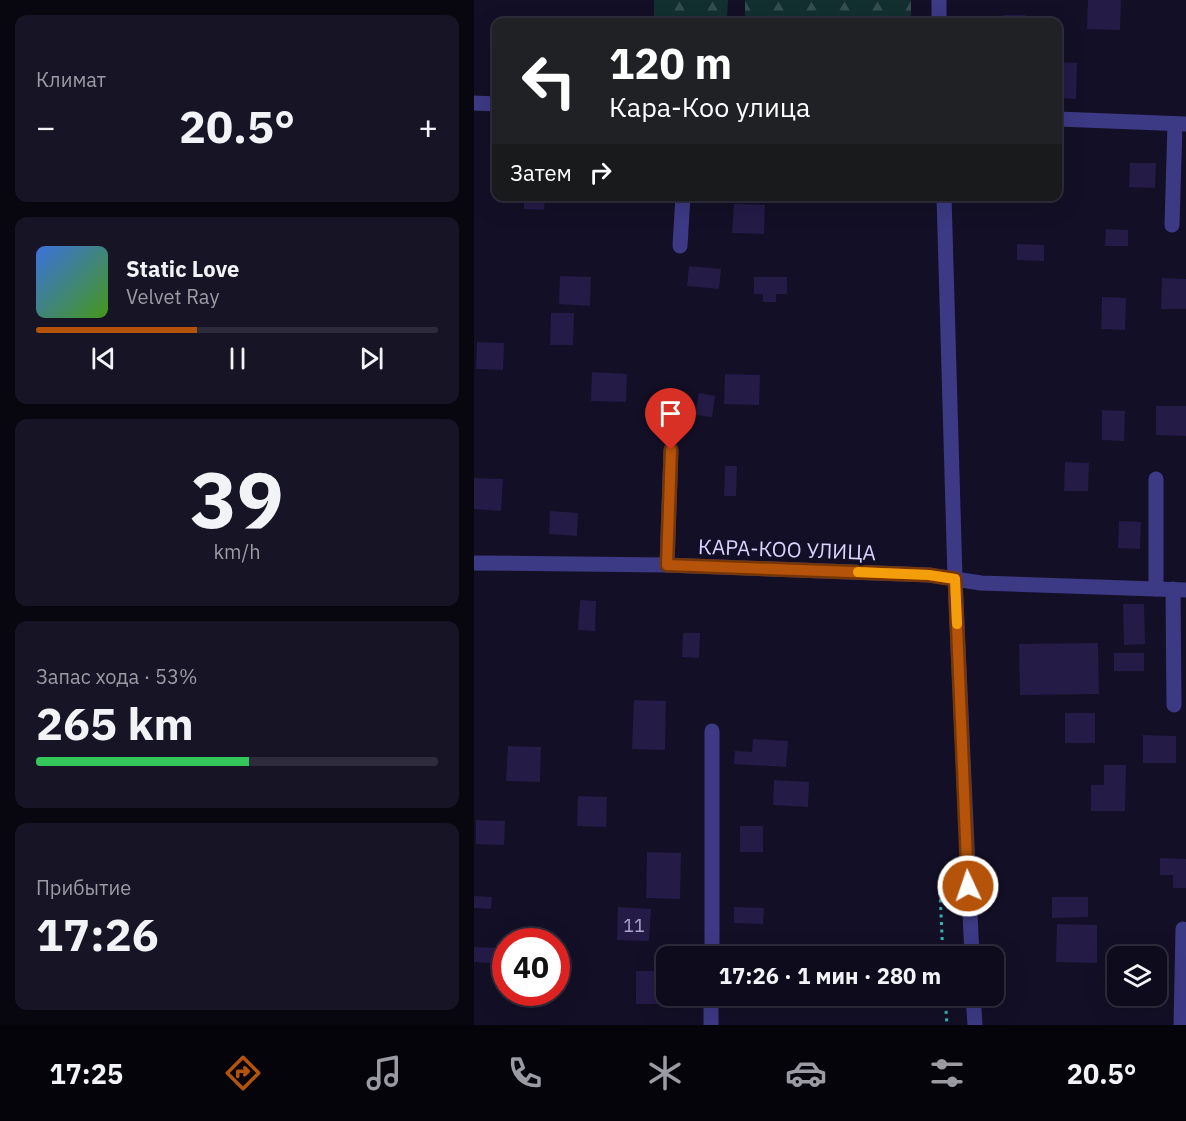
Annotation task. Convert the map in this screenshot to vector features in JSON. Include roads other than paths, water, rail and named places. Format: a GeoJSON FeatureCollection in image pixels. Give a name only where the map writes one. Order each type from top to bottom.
{"type":"FeatureCollection","features":[{"type":"Feature","properties":{"kind":"street"},"geometry":{"type":"LineString","coordinates":[[939,0],[939,18]]}},
{"type":"Feature","properties":{"kind":"street"},"geometry":{"type":"LineString","coordinates":[[474,103],[492,104]]}},
{"type":"Feature","properties":{"kind":"street"},"geometry":{"type":"LineString","coordinates":[[1062,119],[1181,124],[1172,225]]}},
{"type":"Feature","properties":{"kind":"street"},"geometry":{"type":"LineString","coordinates":[[680,246],[683,201]]}},
{"type":"Feature","properties":{"kind":"street"},"geometry":{"type":"LineString","coordinates":[[944,201],[955,579],[972,946]]}},
{"type":"Feature","properties":{"kind":"street"},"geometry":{"type":"LineString","coordinates":[[667,565],[671,450]]}},
{"type":"Feature","properties":{"kind":"street"},"geometry":{"type":"LineString","coordinates":[[1156,479],[1156,588]]}},
{"type":"Feature","properties":{"kind":"street","name":"КАРА-КОО УЛИЦА"},"geometry":{"type":"LineString","coordinates":[[474,563],[667,565],[929,575],[981,583],[1179,590]]}},
{"type":"Feature","properties":{"kind":"street"},"geometry":{"type":"LineString","coordinates":[[1174,705],[1179,590]]}},
{"type":"Feature","properties":{"kind":"street"},"geometry":{"type":"LineString","coordinates":[[711,946],[712,731]]}},
{"type":"Feature","properties":{"kind":"street"},"geometry":{"type":"LineString","coordinates":[[1180,1025],[1183,929]]}},
{"type":"Feature","properties":{"kind":"street"},"geometry":{"type":"LineString","coordinates":[[711,1006],[711,1025]]}},
{"type":"Feature","properties":{"kind":"street"},"geometry":{"type":"LineString","coordinates":[[974,1006],[975,1025]]}}]}
